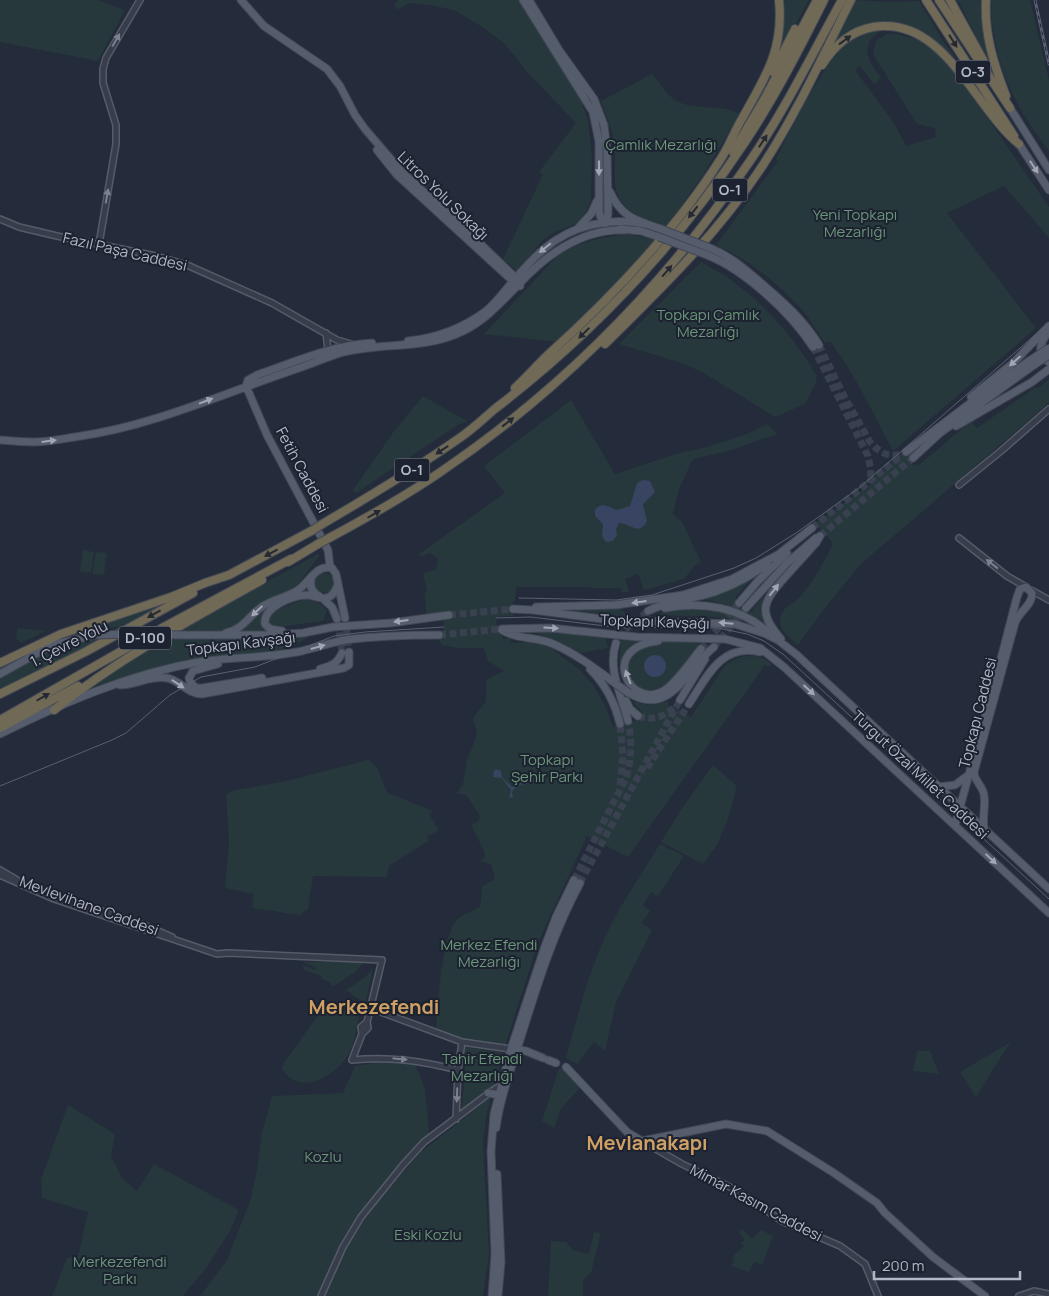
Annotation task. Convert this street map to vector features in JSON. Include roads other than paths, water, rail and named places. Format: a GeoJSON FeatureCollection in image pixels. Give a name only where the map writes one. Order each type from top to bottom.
{"type":"FeatureCollection","features":[{"type":"Feature","properties":{"kind":"highway"},"geometry":{"type":"LineString","coordinates":[[732,140],[767,74],[774,56],[779,27],[779,0]]}},
{"type":"Feature","properties":{"kind":"highway"},"geometry":{"type":"LineString","coordinates":[[495,409],[512,390],[604,302],[652,249],[696,195],[750,112],[786,44],[813,0]]}},
{"type":"Feature","properties":{"kind":"highway"},"geometry":{"type":"LineString","coordinates":[[723,174],[732,154],[765,98],[817,0]]}},
{"type":"Feature","properties":{"kind":"highway","name":"O-1"},"geometry":{"type":"LineString","coordinates":[[229,575],[313,530],[445,448],[517,393],[564,352],[638,279],[723,174],[763,113],[824,0]]}},
{"type":"Feature","properties":{"kind":"highway","name":"O-1"},"geometry":{"type":"LineString","coordinates":[[291,559],[391,504],[459,459],[535,401],[584,357],[656,283],[719,206],[768,133],[842,0]]}},
{"type":"Feature","properties":{"kind":"highway"},"geometry":{"type":"LineString","coordinates":[[584,357],[597,352],[604,346],[674,275],[722,221],[764,163],[851,0]]}},
{"type":"Feature","properties":{"kind":"highway","name":"O-3"},"geometry":{"type":"LineString","coordinates":[[926,0],[1019,144]]}},
{"type":"Feature","properties":{"kind":"highway","name":"O-3"},"geometry":{"type":"LineString","coordinates":[[939,0],[1010,108]]}},
{"type":"Feature","properties":{"kind":"highway"},"geometry":{"type":"LineString","coordinates":[[950,0],[982,58],[991,80]]}},
{"type":"Feature","properties":{"kind":"highway"},"geometry":{"type":"LineString","coordinates":[[986,0],[986,26],[989,43],[1010,108]]}},
{"type":"Feature","properties":{"kind":"highway"},"geometry":{"type":"LineString","coordinates":[[804,91],[834,49],[853,34],[868,28],[881,26],[904,29],[927,40],[948,58],[996,121],[1019,144]]}},
{"type":"Feature","properties":{"kind":"highway"},"geometry":{"type":"LineString","coordinates":[[0,728],[100,675],[170,632],[266,578],[291,559]]}},
{"type":"Feature","properties":{"kind":"highway","name":"D-100"},"geometry":{"type":"LineString","coordinates":[[0,720],[162,628],[291,559]]}},
{"type":"Feature","properties":{"kind":"highway"},"geometry":{"type":"LineString","coordinates":[[0,665],[56,636],[229,575]]}},
{"type":"Feature","properties":{"kind":"highway","name":"1. Çevre Yolu"},"geometry":{"type":"LineString","coordinates":[[0,694],[85,652],[229,575]]}},
{"type":"Feature","properties":{"kind":"highway"},"geometry":{"type":"LineString","coordinates":[[54,710],[100,675]]}},
{"type":"Feature","properties":{"kind":"main road","name":"Litros Yolu Sokağı"},"geometry":{"type":"LineString","coordinates":[[235,0],[270,36],[326,70]]}},
{"type":"Feature","properties":{"kind":"main road","name":"Litros Yolu Sokağı"},"geometry":{"type":"LineString","coordinates":[[241,0],[264,26],[326,70],[337,87],[351,117],[397,175],[517,282]]}},
{"type":"Feature","properties":{"kind":"main road"},"geometry":{"type":"LineString","coordinates":[[523,0],[541,31],[592,102],[599,142],[599,212],[605,222],[624,230]]}},
{"type":"Feature","properties":{"kind":"main road"},"geometry":{"type":"LineString","coordinates":[[246,386],[248,380],[258,375],[328,350],[354,344],[410,341],[446,332],[487,310],[517,282],[571,238],[596,229],[605,222],[608,215],[608,187],[604,125],[592,102],[529,0]]}},
{"type":"Feature","properties":{"kind":"main road","name":"O-3"},"geometry":{"type":"LineString","coordinates":[[1010,108],[1049,170]]}},
{"type":"Feature","properties":{"kind":"main road","name":"O-3"},"geometry":{"type":"LineString","coordinates":[[1019,144],[1049,190]]}},
{"type":"Feature","properties":{"kind":"main road"},"geometry":{"type":"LineString","coordinates":[[1039,154],[1049,161]]}},
{"type":"Feature","properties":{"kind":"main road"},"geometry":{"type":"LineString","coordinates":[[608,187],[615,204],[630,217],[660,233],[709,251],[724,254],[744,267],[804,322],[816,346]]}},
{"type":"Feature","properties":{"kind":"main road"},"geometry":{"type":"LineString","coordinates":[[577,229],[591,214],[599,194]]}},
{"type":"Feature","properties":{"kind":"main road"},"geometry":{"type":"LineString","coordinates":[[0,440],[41,442],[112,430],[169,416],[246,386],[344,352],[368,348],[424,344],[439,340],[463,331],[494,310],[546,247],[577,229],[605,222],[645,224]]}},
{"type":"Feature","properties":{"kind":"main road"},"geometry":{"type":"LineString","coordinates":[[558,249],[578,238],[594,233],[624,230],[660,233]]}},
{"type":"Feature","properties":{"kind":"main road"},"geometry":{"type":"LineString","coordinates":[[949,418],[1012,364],[1049,326]]}},
{"type":"Feature","properties":{"kind":"main road"},"geometry":{"type":"LineString","coordinates":[[1049,332],[1042,341],[1040,350],[1043,358],[1049,362]]}},
{"type":"Feature","properties":{"kind":"main road"},"geometry":{"type":"LineString","coordinates":[[913,458],[940,432],[1049,348]]}},
{"type":"Feature","properties":{"kind":"main road"},"geometry":{"type":"LineString","coordinates":[[282,374],[289,368],[320,356],[328,350]]}},
{"type":"Feature","properties":{"kind":"main road"},"geometry":{"type":"LineString","coordinates":[[906,452],[949,418],[1030,364],[1049,355]]}},
{"type":"Feature","properties":{"kind":"main road"},"geometry":{"type":"LineString","coordinates":[[927,445],[966,419],[1032,382],[1049,369]]}},
{"type":"Feature","properties":{"kind":"main road","name":"Fetih Caddesi"},"geometry":{"type":"LineString","coordinates":[[246,386],[267,435],[328,550],[330,568]]}},
{"type":"Feature","properties":{"kind":"main road"},"geometry":{"type":"LineString","coordinates":[[739,603],[812,528],[764,566],[734,584],[703,596],[662,604],[648,611],[693,605],[718,607],[748,618],[765,629],[773,638]]}},
{"type":"Feature","properties":{"kind":"main road"},"geometry":{"type":"LineString","coordinates":[[746,608],[787,562],[820,536],[816,543],[777,586],[766,603],[766,616],[770,625],[788,648]]}},
{"type":"Feature","properties":{"kind":"main road","name":"Topkapı Kavşağı"},"geometry":{"type":"LineString","coordinates":[[773,638],[748,628],[727,623],[610,620],[533,610],[513,610],[538,607],[616,605],[682,595],[732,579],[783,552]]}},
{"type":"Feature","properties":{"kind":"main road"},"geometry":{"type":"LineString","coordinates":[[206,636],[234,631],[244,625],[261,607],[297,590],[312,576],[320,569],[330,568],[334,570],[338,581],[341,619],[332,607],[315,594],[310,584],[312,576]]}},
{"type":"Feature","properties":{"kind":"main road"},"geometry":{"type":"LineString","coordinates":[[317,630],[274,630],[267,627],[265,620],[268,612],[275,606],[298,596],[330,596],[334,593],[338,581]]}},
{"type":"Feature","properties":{"kind":"main road","name":"Topkapı Caddesi"},"geometry":{"type":"LineString","coordinates":[[955,825],[1018,592],[1028,588],[1032,597],[1031,601],[1019,613],[1015,623],[974,775],[984,795],[982,817],[984,828]]}},
{"type":"Feature","properties":{"kind":"main road","name":"Topkapı Kavşağı"},"geometry":{"type":"LineString","coordinates":[[67,641],[95,635],[274,635],[449,615]]}},
{"type":"Feature","properties":{"kind":"main road","name":"Topkapı Kavşağı"},"geometry":{"type":"LineString","coordinates":[[579,658],[550,643],[535,638],[510,634],[502,629],[550,628],[637,637],[730,640],[760,648],[773,657]]}},
{"type":"Feature","properties":{"kind":"main road","name":"Topkapı Kavşağı"},"geometry":{"type":"LineString","coordinates":[[0,734],[132,678],[190,664],[296,652],[344,640],[401,635],[439,635]]}},
{"type":"Feature","properties":{"kind":"main road"},"geometry":{"type":"LineString","coordinates":[[678,637],[640,645],[627,656],[624,666],[632,686],[646,694],[652,695],[662,692],[670,686],[701,649]]}},
{"type":"Feature","properties":{"kind":"main road","name":"Turgut Özal Millet Caddesi"},"geometry":{"type":"LineString","coordinates":[[773,638],[788,648],[1049,889]]}},
{"type":"Feature","properties":{"kind":"main road"},"geometry":{"type":"LineString","coordinates":[[0,665],[40,648],[67,641]]}},
{"type":"Feature","properties":{"kind":"main road"},"geometry":{"type":"LineString","coordinates":[[0,674],[46,648],[67,641]]}},
{"type":"Feature","properties":{"kind":"main road"},"geometry":{"type":"LineString","coordinates":[[616,643],[612,660],[616,683],[628,721]]}},
{"type":"Feature","properties":{"kind":"main road"},"geometry":{"type":"LineString","coordinates":[[579,658],[629,693],[646,700],[653,700],[667,696],[714,647],[680,700]]}},
{"type":"Feature","properties":{"kind":"main road"},"geometry":{"type":"LineString","coordinates":[[689,704],[716,664],[731,653],[741,650],[754,650],[773,657]]}},
{"type":"Feature","properties":{"kind":"main road"},"geometry":{"type":"LineString","coordinates":[[114,686],[153,678],[166,678],[192,692],[202,694],[344,668],[349,665],[346,652],[332,665],[319,669],[202,688],[196,688],[189,680],[193,671],[204,667],[259,658],[270,654]]}},
{"type":"Feature","properties":{"kind":"main road","name":"Turgut Özal Millet Caddesi"},"geometry":{"type":"LineString","coordinates":[[773,657],[1049,913]]}},
{"type":"Feature","properties":{"kind":"main road"},"geometry":{"type":"LineString","coordinates":[[579,658],[596,675],[606,689],[620,724]]}},
{"type":"Feature","properties":{"kind":"main road"},"geometry":{"type":"LineString","coordinates":[[616,683],[623,691],[630,709],[638,716]]}},
{"type":"Feature","properties":{"kind":"main road"},"geometry":{"type":"LineString","coordinates":[[938,788],[955,785],[969,774]]}},
{"type":"Feature","properties":{"kind":"main road"},"geometry":{"type":"LineString","coordinates":[[964,789],[971,785],[979,785]]}},
{"type":"Feature","properties":{"kind":"main road"},"geometry":{"type":"LineString","coordinates":[[498,1296],[501,1262],[496,1139],[504,1085],[552,927],[577,882]]}},
{"type":"Feature","properties":{"kind":"main road"},"geometry":{"type":"LineString","coordinates":[[514,1049],[556,1063]]}},
{"type":"Feature","properties":{"kind":"main road"},"geometry":{"type":"LineString","coordinates":[[566,1067],[627,1132],[642,1141],[726,1124],[767,1131],[834,1173],[877,1203],[885,1213],[933,1257],[985,1296]]}},
{"type":"Feature","properties":{"kind":"main road"},"geometry":{"type":"LineString","coordinates":[[492,1296],[495,1254],[491,1138],[498,1096],[504,1085]]}},
{"type":"Feature","properties":{"kind":"main road"},"geometry":{"type":"LineString","coordinates":[[488,1093],[498,1096]]}},
{"type":"Feature","properties":{"kind":"street"},"geometry":{"type":"LineString","coordinates":[[98,244],[116,144],[116,125],[103,83],[103,69],[106,58],[140,0]]}},
{"type":"Feature","properties":{"kind":"street","name":"Fazıl Paşa Caddesi"},"geometry":{"type":"LineString","coordinates":[[0,219],[19,227],[187,264],[272,303],[337,340],[354,344]]}},
{"type":"Feature","properties":{"kind":"street"},"geometry":{"type":"LineString","coordinates":[[326,333],[328,350]]}},
{"type":"Feature","properties":{"kind":"street"},"geometry":{"type":"LineString","coordinates":[[958,485],[1049,409]]}},
{"type":"Feature","properties":{"kind":"street"},"geometry":{"type":"LineString","coordinates":[[959,538],[1007,576],[1049,600]]}},
{"type":"Feature","properties":{"kind":"street","name":"Mevlevihane Caddesi"},"geometry":{"type":"LineString","coordinates":[[0,870],[37,890]]}},
{"type":"Feature","properties":{"kind":"street","name":"Mevlevihane Caddesi"},"geometry":{"type":"LineString","coordinates":[[0,875],[55,898],[217,954],[382,960],[370,1008]]}},
{"type":"Feature","properties":{"kind":"street"},"geometry":{"type":"LineString","coordinates":[[458,1070],[402,1058],[352,1060],[362,1034],[368,1028],[367,1022],[370,1008],[462,1042],[514,1049]]}},
{"type":"Feature","properties":{"kind":"street"},"geometry":{"type":"LineString","coordinates":[[456,1120],[458,1070],[462,1042]]}},
{"type":"Feature","properties":{"kind":"street"},"geometry":{"type":"LineString","coordinates":[[321,1296],[343,1247],[361,1217],[403,1165],[424,1142],[456,1120],[488,1093],[504,1085]]}},
{"type":"Feature","properties":{"kind":"street","name":"Mimar Kasım Caddesi"},"geometry":{"type":"LineString","coordinates":[[642,1141],[682,1164],[734,1189],[782,1220],[833,1243],[854,1256],[865,1264],[878,1296]]}},
{"type":"Feature","properties":{"kind":"street"},"geometry":{"type":"LineString","coordinates":[[1019,1296],[1034,1291],[1049,1294]]}},
{"type":"Feature","properties":{"kind":"water"},"geometry":{"type":"Polygon","coordinates":[[[643,480],[650,481],[655,492],[643,504],[647,521],[644,526],[637,529],[619,523],[616,529],[617,535],[613,541],[606,542],[602,536],[603,524],[595,516],[595,510],[603,505],[617,510],[630,506],[637,483],[643,480]]]}},
{"type":"Feature","properties":{"kind":"water"},"geometry":{"type":"Polygon","coordinates":[[[651,655],[659,655],[666,662],[666,670],[659,677],[651,677],[644,670],[644,662],[651,655]]]}},
{"type":"Feature","properties":{"kind":"water"},"geometry":{"type":"Polygon","coordinates":[[[496,769],[501,771],[502,777],[512,787],[524,781],[526,775],[533,778],[534,782],[517,786],[512,792],[513,797],[509,798],[511,790],[502,778],[493,777],[496,769]]]}},
{"type":"Feature","properties":{"kind":"tunnel"},"geometry":{"type":"LineString","coordinates":[[819,345],[844,396],[870,442],[878,450],[886,454],[895,455],[906,452]]}},
{"type":"Feature","properties":{"kind":"tunnel"},"geometry":{"type":"LineString","coordinates":[[813,347],[868,456],[871,470],[870,483]]}},
{"type":"Feature","properties":{"kind":"tunnel"},"geometry":{"type":"LineString","coordinates":[[812,528],[902,455]]}},
{"type":"Feature","properties":{"kind":"tunnel"},"geometry":{"type":"LineString","coordinates":[[820,536],[913,458]]}},
{"type":"Feature","properties":{"kind":"tunnel"},"geometry":{"type":"LineString","coordinates":[[701,649],[739,603]]}},
{"type":"Feature","properties":{"kind":"tunnel"},"geometry":{"type":"LineString","coordinates":[[449,615],[513,609]]}},
{"type":"Feature","properties":{"kind":"tunnel"},"geometry":{"type":"LineString","coordinates":[[714,647],[744,610]]}},
{"type":"Feature","properties":{"kind":"tunnel"},"geometry":{"type":"LineString","coordinates":[[619,638],[629,626],[648,611]]}},
{"type":"Feature","properties":{"kind":"tunnel"},"geometry":{"type":"LineString","coordinates":[[345,618],[349,652]]}},
{"type":"Feature","properties":{"kind":"tunnel"},"geometry":{"type":"LineString","coordinates":[[338,622],[342,653]]}},
{"type":"Feature","properties":{"kind":"tunnel"},"geometry":{"type":"LineString","coordinates":[[439,635],[502,629]]}},
{"type":"Feature","properties":{"kind":"tunnel"},"geometry":{"type":"LineString","coordinates":[[580,883],[680,700]]}},
{"type":"Feature","properties":{"kind":"tunnel"},"geometry":{"type":"LineString","coordinates":[[647,768],[689,704]]}},
{"type":"Feature","properties":{"kind":"tunnel"},"geometry":{"type":"LineString","coordinates":[[638,716],[658,717],[667,713],[675,706]]}},
{"type":"Feature","properties":{"kind":"tunnel"},"geometry":{"type":"LineString","coordinates":[[574,880],[626,778],[631,750],[628,721]]}},
{"type":"Feature","properties":{"kind":"tunnel"},"geometry":{"type":"LineString","coordinates":[[620,724],[623,756],[620,785]]}},
{"type":"Feature","properties":{"kind":"tram line"},"geometry":{"type":"LineString","coordinates":[[519,598],[616,600],[652,595],[734,568],[756,558],[796,533],[859,488],[1049,323]]}},
{"type":"Feature","properties":{"kind":"tram line"},"geometry":{"type":"LineString","coordinates":[[496,618],[531,617],[614,627],[718,628],[747,634],[764,641],[784,655],[1049,899]]}},
{"type":"Feature","properties":{"kind":"tram line"},"geometry":{"type":"LineString","coordinates":[[0,786],[126,733],[170,695],[201,677],[255,667],[334,636],[444,627]]}},
{"type":"Feature","properties":{"kind":"railway"},"geometry":{"type":"LineString","coordinates":[[1035,0],[1049,64]]}},
{"type":"Feature","properties":{"kind":"district","name":"Merkezefendi"},"geometry":{"type":"Point","coordinates":[374,1007]}},
{"type":"Feature","properties":{"kind":"district","name":"Mevlanakapı"},"geometry":{"type":"Point","coordinates":[647,1143]}},
{"type":"Feature","properties":{"kind":"park label","name":"Çamlık Mezarlığı"},"geometry":{"type":"Point","coordinates":[661,145]}},
{"type":"Feature","properties":{"kind":"park label","name":"Yeni Topkapı Mezarlığı"},"geometry":{"type":"Point","coordinates":[855,224]}},
{"type":"Feature","properties":{"kind":"park label","name":"Topkapı Çamlık Mezarlığı"},"geometry":{"type":"Point","coordinates":[708,324]}},
{"type":"Feature","properties":{"kind":"park label","name":"Topkapı Şehir Parkı"},"geometry":{"type":"Point","coordinates":[547,768]}},
{"type":"Feature","properties":{"kind":"park label","name":"Merkez Efendi Mezarlığı"},"geometry":{"type":"Point","coordinates":[489,954]}},
{"type":"Feature","properties":{"kind":"park label","name":"Tahir Efendi Mezarlığı"},"geometry":{"type":"Point","coordinates":[482,1068]}},
{"type":"Feature","properties":{"kind":"park label","name":"Kozlu"},"geometry":{"type":"Point","coordinates":[323,1157]}},
{"type":"Feature","properties":{"kind":"park label","name":"Eski Kozlu"},"geometry":{"type":"Point","coordinates":[428,1235]}},
{"type":"Feature","properties":{"kind":"park label","name":"Merkezefendi Parkı"},"geometry":{"type":"Point","coordinates":[120,1270]}}]}
